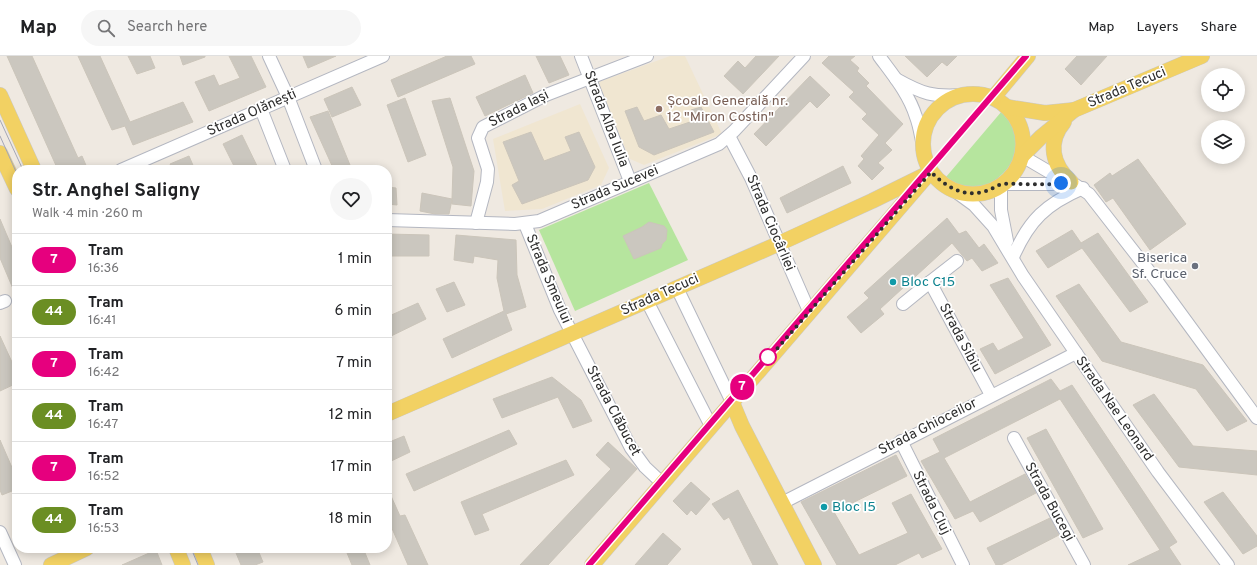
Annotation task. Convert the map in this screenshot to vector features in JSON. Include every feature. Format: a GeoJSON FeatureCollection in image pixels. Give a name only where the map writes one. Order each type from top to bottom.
{"type":"FeatureCollection","features":[{"type":"Feature","properties":{"kind":"main road"},"geometry":{"type":"LineString","coordinates":[[993,98],[1028,56]]}},
{"type":"Feature","properties":{"kind":"main road","name":"Strada Tecuci"},"geometry":{"type":"LineString","coordinates":[[1022,156],[1041,137],[1074,110],[1202,56]]}},
{"type":"Feature","properties":{"kind":"main road"},"geometry":{"type":"LineString","coordinates":[[980,94],[993,98],[1007,107],[1016,118],[1021,130],[1023,143],[1022,156],[1017,168],[1000,184],[985,192],[968,193],[952,189],[942,183],[931,172],[924,150],[924,135],[929,121],[937,109],[949,100],[963,95],[980,94]]}},
{"type":"Feature","properties":{"kind":"main road"},"geometry":{"type":"LineString","coordinates":[[0,95],[4,115],[31,165]]}},
{"type":"Feature","properties":{"kind":"main road","name":"Strada Tecuci"},"geometry":{"type":"LineString","coordinates":[[1007,107],[1045,113],[1074,110]]}},
{"type":"Feature","properties":{"kind":"main road"},"geometry":{"type":"LineString","coordinates":[[1074,110],[1058,129],[1054,140],[1053,152],[1056,164],[1062,174],[1077,185]]}},
{"type":"Feature","properties":{"kind":"main road"},"geometry":{"type":"LineString","coordinates":[[0,154],[12,179]]}},
{"type":"Feature","properties":{"kind":"main road"},"geometry":{"type":"LineString","coordinates":[[592,565],[809,311],[931,172]]}},
{"type":"Feature","properties":{"kind":"main road","name":"Strada Tecuci"},"geometry":{"type":"LineString","coordinates":[[392,412],[778,244],[931,172]]}},
{"type":"Feature","properties":{"kind":"main road"},"geometry":{"type":"LineString","coordinates":[[732,402],[742,426],[814,565]]}},
{"type":"Feature","properties":{"kind":"main road"},"geometry":{"type":"LineString","coordinates":[[51,565],[76,553]]}},
{"type":"Feature","properties":{"kind":"main road"},"geometry":{"type":"LineString","coordinates":[[178,553],[183,565]]}},
{"type":"Feature","properties":{"kind":"main road"},"geometry":{"type":"LineString","coordinates":[[202,553],[207,565]]}},
{"type":"Feature","properties":{"kind":"street"},"geometry":{"type":"LineString","coordinates":[[269,56],[288,97],[314,165]]}},
{"type":"Feature","properties":{"kind":"street","name":"Strada Olănești"},"geometry":{"type":"LineString","coordinates":[[132,165],[383,56]]}},
{"type":"Feature","properties":{"kind":"street","name":"Strada Alba Iulia"},"geometry":{"type":"LineString","coordinates":[[581,56],[630,181]]}},
{"type":"Feature","properties":{"kind":"street","name":"Strada Iași"},"geometry":{"type":"LineString","coordinates":[[476,223],[487,182],[488,168],[478,138],[483,127],[546,95],[647,56]]}},
{"type":"Feature","properties":{"kind":"street","name":"Strada Sucevei"},"geometry":{"type":"LineString","coordinates":[[392,220],[525,224],[539,221],[719,144],[730,136],[804,56]]}},
{"type":"Feature","properties":{"kind":"street"},"geometry":{"type":"LineString","coordinates":[[879,56],[896,79],[914,110],[924,150]]}},
{"type":"Feature","properties":{"kind":"street"},"geometry":{"type":"LineString","coordinates":[[896,79],[930,95],[963,95]]}},
{"type":"Feature","properties":{"kind":"street"},"geometry":{"type":"LineString","coordinates":[[261,109],[283,165]]}},
{"type":"Feature","properties":{"kind":"street","name":"Strada Ciocârliei"},"geometry":{"type":"LineString","coordinates":[[730,136],[751,178],[778,244],[809,311]]}},
{"type":"Feature","properties":{"kind":"street"},"geometry":{"type":"LineString","coordinates":[[1022,156],[1051,173],[1077,185],[1095,201],[1159,284],[1257,418]]}},
{"type":"Feature","properties":{"kind":"street"},"geometry":{"type":"LineString","coordinates":[[1000,184],[1077,185]]}},
{"type":"Feature","properties":{"kind":"street","name":"Strada Nae Leonard"},"geometry":{"type":"LineString","coordinates":[[1000,184],[1001,210],[1010,253]]}},
{"type":"Feature","properties":{"kind":"street"},"geometry":{"type":"LineString","coordinates":[[1010,253],[1037,217],[1046,208],[1063,197],[1077,185]]}},
{"type":"Feature","properties":{"kind":"street","name":"Strada Nae Leonard"},"geometry":{"type":"LineString","coordinates":[[952,189],[980,211],[1158,472],[1228,565]]}},
{"type":"Feature","properties":{"kind":"street","name":"Strada Smeului"},"geometry":{"type":"LineString","coordinates":[[525,224],[560,310],[572,333]]}},
{"type":"Feature","properties":{"kind":"street"},"geometry":{"type":"LineString","coordinates":[[903,304],[957,261]]}},
{"type":"Feature","properties":{"kind":"street","name":"Strada Sibiu"},"geometry":{"type":"LineString","coordinates":[[930,282],[991,395]]}},
{"type":"Feature","properties":{"kind":"street"},"geometry":{"type":"LineString","coordinates":[[677,288],[732,402]]}},
{"type":"Feature","properties":{"kind":"street"},"geometry":{"type":"LineString","coordinates":[[647,301],[711,426]]}},
{"type":"Feature","properties":{"kind":"street","name":"Strada Clăbucet"},"geometry":{"type":"LineString","coordinates":[[572,333],[631,448],[645,467],[662,483]]}},
{"type":"Feature","properties":{"kind":"street","name":"Strada Ghioceilor"},"geometry":{"type":"LineString","coordinates":[[782,503],[991,395],[1076,353]]}},
{"type":"Feature","properties":{"kind":"street","name":"Strada Bucegi"},"geometry":{"type":"LineString","coordinates":[[1014,438],[1084,565]]}},
{"type":"Feature","properties":{"kind":"street","name":"Strada Cluj"},"geometry":{"type":"LineString","coordinates":[[902,441],[921,484],[963,565]]}},
{"type":"Feature","properties":{"kind":"street"},"geometry":{"type":"LineString","coordinates":[[0,532],[15,565]]}},
{"type":"Feature","properties":{"kind":"shaded area","name":"Școala Generală nr. 12 \"Miron Costin\""},"geometry":{"type":"Polygon","coordinates":[[[670,56],[685,56],[722,134],[644,165],[630,159],[596,83],[670,56]]]}},
{"type":"Feature","properties":{"kind":"shaded area"},"geometry":{"type":"Polygon","coordinates":[[[580,104],[609,168],[601,185],[542,209],[505,211],[493,139],[580,104]]]}},
{"type":"Feature","properties":{"kind":"green space"},"geometry":{"type":"Polygon","coordinates":[[[1002,111],[1014,127],[1017,138],[1017,147],[1014,157],[1004,173],[987,184],[978,187],[963,186],[946,177],[1002,111]]]}},
{"type":"Feature","properties":{"kind":"green space"},"geometry":{"type":"Polygon","coordinates":[[[649,183],[688,260],[575,311],[539,230],[649,183]]]}},
{"type":"Feature","properties":{"kind":"building"},"geometry":{"type":"Polygon","coordinates":[[[7,56],[32,56],[78,158],[82,156],[86,165],[56,165],[7,56]]]}},
{"type":"Feature","properties":{"kind":"building"},"geometry":{"type":"Polygon","coordinates":[[[78,56],[100,56],[130,122],[183,102],[193,122],[133,145],[125,126],[112,130],[78,56]]]}},
{"type":"Feature","properties":{"kind":"building"},"geometry":{"type":"Polygon","coordinates":[[[128,56],[150,56],[155,68],[137,74],[128,56]]]}},
{"type":"Feature","properties":{"kind":"building"},"geometry":{"type":"Polygon","coordinates":[[[180,56],[205,56],[205,57],[183,65],[180,56]]]}},
{"type":"Feature","properties":{"kind":"building"},"geometry":{"type":"Polygon","coordinates":[[[229,56],[251,56],[266,87],[209,111],[195,82],[214,75],[219,86],[240,78],[229,56]]]}},
{"type":"Feature","properties":{"kind":"building"},"geometry":{"type":"Polygon","coordinates":[[[303,56],[336,56],[308,68],[303,56]]]}},
{"type":"Feature","properties":{"kind":"building"},"geometry":{"type":"Polygon","coordinates":[[[447,56],[471,56],[475,64],[398,97],[391,80],[447,56]]]}},
{"type":"Feature","properties":{"kind":"building"},"geometry":{"type":"Polygon","coordinates":[[[536,56],[560,56],[569,75],[549,83],[536,56]]]}},
{"type":"Feature","properties":{"kind":"building"},"geometry":{"type":"Polygon","coordinates":[[[756,56],[779,56],[743,94],[724,76],[738,61],[745,68],[756,56]]]}},
{"type":"Feature","properties":{"kind":"building"},"geometry":{"type":"Polygon","coordinates":[[[829,56],[855,56],[850,60],[859,68],[857,71],[869,83],[866,86],[903,124],[885,143],[892,150],[878,163],[884,168],[872,180],[858,166],[864,159],[861,156],[879,135],[862,119],[867,114],[849,97],[854,92],[822,63],[829,56]]]}},
{"type":"Feature","properties":{"kind":"building"},"geometry":{"type":"Polygon","coordinates":[[[905,56],[957,56],[947,66],[942,62],[927,77],[905,56]]]}},
{"type":"Feature","properties":{"kind":"building"},"geometry":{"type":"Polygon","coordinates":[[[1077,56],[1107,56],[1081,85],[1065,69],[1077,56]]]}},
{"type":"Feature","properties":{"kind":"building"},"geometry":{"type":"Polygon","coordinates":[[[525,75],[533,93],[485,116],[476,97],[525,75]]]}},
{"type":"Feature","properties":{"kind":"building"},"geometry":{"type":"Polygon","coordinates":[[[810,76],[830,95],[817,108],[810,101],[766,146],[754,134],[810,76]]]}},
{"type":"Feature","properties":{"kind":"building"},"geometry":{"type":"Polygon","coordinates":[[[352,87],[361,105],[332,117],[324,99],[352,87]]]}},
{"type":"Feature","properties":{"kind":"building"},"geometry":{"type":"Polygon","coordinates":[[[405,98],[426,155],[408,162],[387,105],[405,98]]]}},
{"type":"Feature","properties":{"kind":"building"},"geometry":{"type":"Polygon","coordinates":[[[450,98],[474,171],[471,206],[452,204],[452,200],[449,214],[435,214],[420,211],[422,193],[452,199],[453,167],[432,101],[450,98]]]}},
{"type":"Feature","properties":{"kind":"building"},"geometry":{"type":"Polygon","coordinates":[[[637,107],[644,121],[661,115],[669,129],[696,120],[691,110],[701,107],[714,132],[654,155],[639,147],[625,111],[637,107]]]}},
{"type":"Feature","properties":{"kind":"building"},"geometry":{"type":"Polygon","coordinates":[[[328,111],[350,165],[332,165],[310,117],[328,111]]]}},
{"type":"Feature","properties":{"kind":"building"},"geometry":{"type":"Polygon","coordinates":[[[531,132],[544,161],[571,151],[565,137],[579,132],[595,167],[588,180],[522,204],[512,185],[519,181],[503,142],[531,132]]]}},
{"type":"Feature","properties":{"kind":"building"},"geometry":{"type":"Polygon","coordinates":[[[242,135],[257,165],[234,165],[223,144],[242,135]]]}},
{"type":"Feature","properties":{"kind":"building"},"geometry":{"type":"Polygon","coordinates":[[[189,156],[193,165],[170,165],[189,156]]]}},
{"type":"Feature","properties":{"kind":"building"},"geometry":{"type":"Polygon","coordinates":[[[1138,159],[1186,224],[1150,250],[1113,198],[1106,202],[1094,185],[1110,173],[1112,176],[1138,159]]]}},
{"type":"Feature","properties":{"kind":"building"},"geometry":{"type":"Polygon","coordinates":[[[843,166],[851,183],[787,213],[780,198],[843,166]]]}},
{"type":"Feature","properties":{"kind":"building"},"geometry":{"type":"Polygon","coordinates":[[[392,188],[396,188],[397,205],[392,204],[392,188]]]}},
{"type":"Feature","properties":{"kind":"building","name":"Bloc C15"},"geometry":{"type":"Polygon","coordinates":[[[947,218],[959,234],[966,231],[979,248],[984,244],[998,263],[982,271],[972,258],[967,261],[952,243],[880,309],[884,314],[861,333],[847,317],[869,298],[864,293],[947,218]]]}},
{"type":"Feature","properties":{"kind":"building"},"geometry":{"type":"Polygon","coordinates":[[[0,219],[12,247],[12,286],[0,258],[0,219]]]}},
{"type":"Feature","properties":{"kind":"building"},"geometry":{"type":"Polygon","coordinates":[[[649,222],[664,226],[667,230],[666,240],[662,244],[661,248],[634,259],[623,236],[649,222]]]}},
{"type":"Feature","properties":{"kind":"building"},"geometry":{"type":"Polygon","coordinates":[[[1072,230],[1081,243],[1098,233],[1148,302],[1130,312],[1082,248],[1048,268],[1036,251],[1072,230]]]}},
{"type":"Feature","properties":{"kind":"building"},"geometry":{"type":"Polygon","coordinates":[[[392,234],[429,235],[429,256],[392,256],[392,234]]]}},
{"type":"Feature","properties":{"kind":"building"},"geometry":{"type":"Polygon","coordinates":[[[456,235],[516,240],[517,275],[526,307],[506,314],[512,330],[452,358],[443,339],[504,311],[497,278],[498,260],[474,256],[473,263],[454,260],[456,235]]]}},
{"type":"Feature","properties":{"kind":"building"},"geometry":{"type":"Polygon","coordinates":[[[1008,278],[1051,345],[995,374],[980,349],[993,343],[998,351],[1024,338],[990,285],[1008,278]]]}},
{"type":"Feature","properties":{"kind":"building"},"geometry":{"type":"Polygon","coordinates":[[[454,282],[465,305],[447,312],[436,289],[454,282]]]}},
{"type":"Feature","properties":{"kind":"building"},"geometry":{"type":"Polygon","coordinates":[[[1079,284],[1121,342],[1203,365],[1247,421],[1227,431],[1196,389],[1102,361],[1056,296],[1079,284]]]}},
{"type":"Feature","properties":{"kind":"building"},"geometry":{"type":"Polygon","coordinates":[[[418,303],[426,319],[392,336],[392,315],[418,303]]]}},
{"type":"Feature","properties":{"kind":"building"},"geometry":{"type":"Polygon","coordinates":[[[0,336],[12,362],[12,385],[0,391],[0,336]]]}},
{"type":"Feature","properties":{"kind":"building"},"geometry":{"type":"Polygon","coordinates":[[[552,377],[581,400],[592,421],[573,428],[558,397],[502,418],[493,399],[552,377]]]}},
{"type":"Feature","properties":{"kind":"building"},"geometry":{"type":"Polygon","coordinates":[[[1051,379],[1060,391],[1072,385],[1177,542],[1169,547],[1181,565],[1128,565],[1160,550],[1060,399],[944,458],[970,502],[1025,474],[1036,493],[980,522],[973,511],[955,519],[921,461],[940,452],[933,439],[1051,379]]]}},
{"type":"Feature","properties":{"kind":"building"},"geometry":{"type":"Polygon","coordinates":[[[1154,394],[1193,446],[1257,451],[1257,475],[1179,467],[1133,405],[1154,394]]]}},
{"type":"Feature","properties":{"kind":"building"},"geometry":{"type":"Polygon","coordinates":[[[1046,429],[1103,529],[1083,538],[1027,438],[1046,429]]]}},
{"type":"Feature","properties":{"kind":"building"},"geometry":{"type":"Polygon","coordinates":[[[509,430],[517,444],[414,491],[406,474],[509,430]]]}},
{"type":"Feature","properties":{"kind":"building"},"geometry":{"type":"Polygon","coordinates":[[[404,436],[410,452],[392,461],[392,441],[404,436]]]}},
{"type":"Feature","properties":{"kind":"building"},"geometry":{"type":"Polygon","coordinates":[[[0,440],[12,468],[12,491],[2,495],[0,490],[0,440]]]}},
{"type":"Feature","properties":{"kind":"building"},"geometry":{"type":"Polygon","coordinates":[[[608,442],[637,469],[548,565],[520,565],[611,469],[596,455],[608,442]]]}},
{"type":"Feature","properties":{"kind":"building"},"geometry":{"type":"Polygon","coordinates":[[[896,455],[907,476],[834,512],[859,555],[908,533],[892,503],[911,494],[942,549],[922,558],[919,553],[895,565],[837,565],[801,502],[896,455]]]}},
{"type":"Feature","properties":{"kind":"building"},"geometry":{"type":"Polygon","coordinates":[[[566,460],[574,475],[482,514],[489,530],[475,535],[461,502],[566,460]]]}},
{"type":"Feature","properties":{"kind":"building"},"geometry":{"type":"Polygon","coordinates":[[[691,482],[710,499],[696,515],[691,510],[687,515],[673,501],[691,482]]]}},
{"type":"Feature","properties":{"kind":"building"},"geometry":{"type":"Polygon","coordinates":[[[738,490],[778,565],[753,565],[729,517],[724,520],[712,504],[738,490]]]}},
{"type":"Feature","properties":{"kind":"building"},"geometry":{"type":"Polygon","coordinates":[[[1223,492],[1257,536],[1257,546],[1243,554],[1204,502],[1223,492]]]}},
{"type":"Feature","properties":{"kind":"building"},"geometry":{"type":"Polygon","coordinates":[[[392,498],[400,516],[405,515],[428,565],[408,565],[392,528],[392,498]]]}},
{"type":"Feature","properties":{"kind":"building"},"geometry":{"type":"Polygon","coordinates":[[[1050,518],[1059,535],[1001,565],[996,565],[987,548],[1050,518]]]}},
{"type":"Feature","properties":{"kind":"building"},"geometry":{"type":"Polygon","coordinates":[[[663,533],[681,549],[667,565],[635,565],[663,533]]]}},
{"type":"Feature","properties":{"kind":"building"},"geometry":{"type":"Polygon","coordinates":[[[149,553],[157,553],[162,565],[122,565],[149,553]]]}},
{"type":"Feature","properties":{"kind":"building"},"geometry":{"type":"Polygon","coordinates":[[[236,553],[259,553],[263,562],[255,565],[241,565],[236,553]]]}},
{"type":"Feature","properties":{"kind":"building"},"geometry":{"type":"Polygon","coordinates":[[[347,553],[365,553],[370,565],[352,565],[347,553]]]}},
{"type":"Feature","properties":{"kind":"tram line"},"geometry":{"type":"LineString","coordinates":[[589,565],[1026,56]]}},
{"type":"Feature","properties":{"kind":"tram line","name":"7"},"geometry":{"type":"LineString","coordinates":[[589,565],[1026,56]]}},
{"type":"Feature","properties":{"kind":"tram line"},"geometry":{"type":"LineString","coordinates":[[0,120],[21,165]]}},
{"type":"Feature","properties":{"kind":"tram line"},"geometry":{"type":"LineString","coordinates":[[0,136],[13,165]]}},
{"type":"Feature","properties":{"kind":"tram line"},"geometry":{"type":"LineString","coordinates":[[193,553],[198,565]]}},
{"type":"Feature","properties":{"kind":"place","name":"Școala Generală nr. 12 \"Miron Costin\""},"geometry":{"type":"Point","coordinates":[659,109]}},
{"type":"Feature","properties":{"kind":"place","name":"Biserica Sf. Cruce"},"geometry":{"type":"Point","coordinates":[1195,266]}},
{"type":"Feature","properties":{"kind":"place","name":"Bloc C15"},"geometry":{"type":"Point","coordinates":[893,282]}},
{"type":"Feature","properties":{"kind":"place","name":"Bloc I5"},"geometry":{"type":"Point","coordinates":[824,507]}},
{"type":"Feature","properties":{"kind":"route"},"geometry":{"type":"LineString","coordinates":[[768,357],[769,358],[931,172],[942,183],[952,189],[968,193],[985,192],[1000,184],[1061,183]]}}]}
